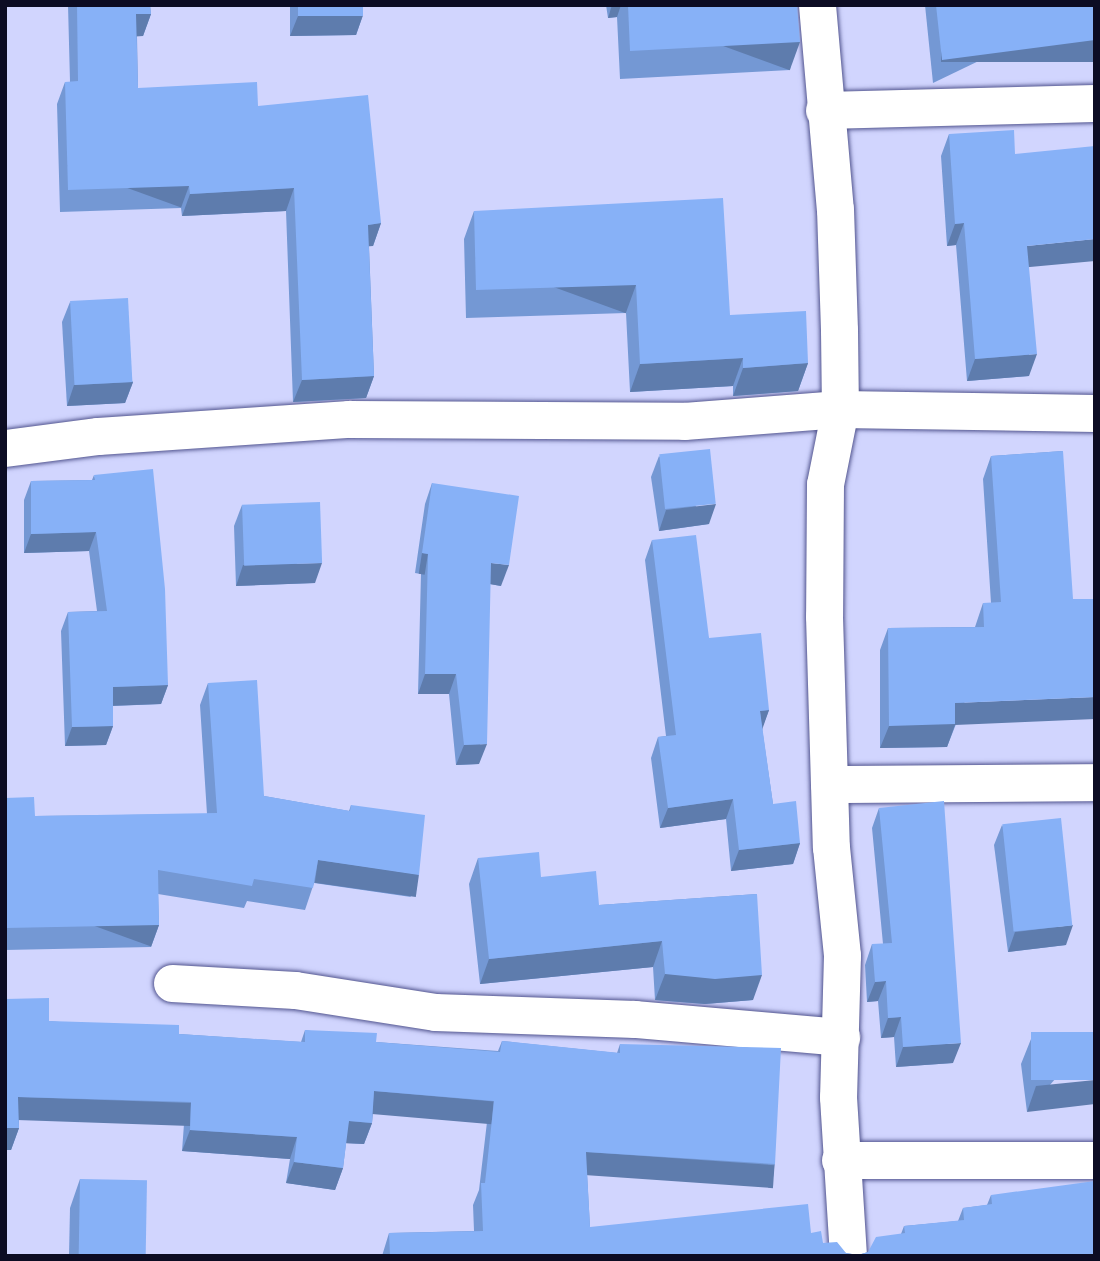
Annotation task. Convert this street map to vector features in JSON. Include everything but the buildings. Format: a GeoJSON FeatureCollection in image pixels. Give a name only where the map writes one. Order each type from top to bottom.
{"type":"FeatureCollection","features":[{"type":"Feature","properties":{"kind":"street"},"geometry":{"type":"LineString","coordinates":[[817,5],[824,110],[835,209],[840,409],[825,484],[829,784],[842,955],[840,1160],[848,1256]]}},
{"type":"Feature","properties":{"kind":"street"},"geometry":{"type":"LineString","coordinates":[[824,110],[1095,103]]}},
{"type":"Feature","properties":{"kind":"street"},"geometry":{"type":"LineString","coordinates":[[5,449],[99,436],[349,419],[684,422],[840,409],[1095,413]]}},
{"type":"Feature","properties":{"kind":"street"},"geometry":{"type":"LineString","coordinates":[[829,784],[1095,782]]}},
{"type":"Feature","properties":{"kind":"street"},"geometry":{"type":"LineString","coordinates":[[172,984],[295,990],[435,1012],[635,1019],[841,1037]]}},
{"type":"Feature","properties":{"kind":"street"},"geometry":{"type":"LineString","coordinates":[[840,1160],[1095,1160]]}}]}
